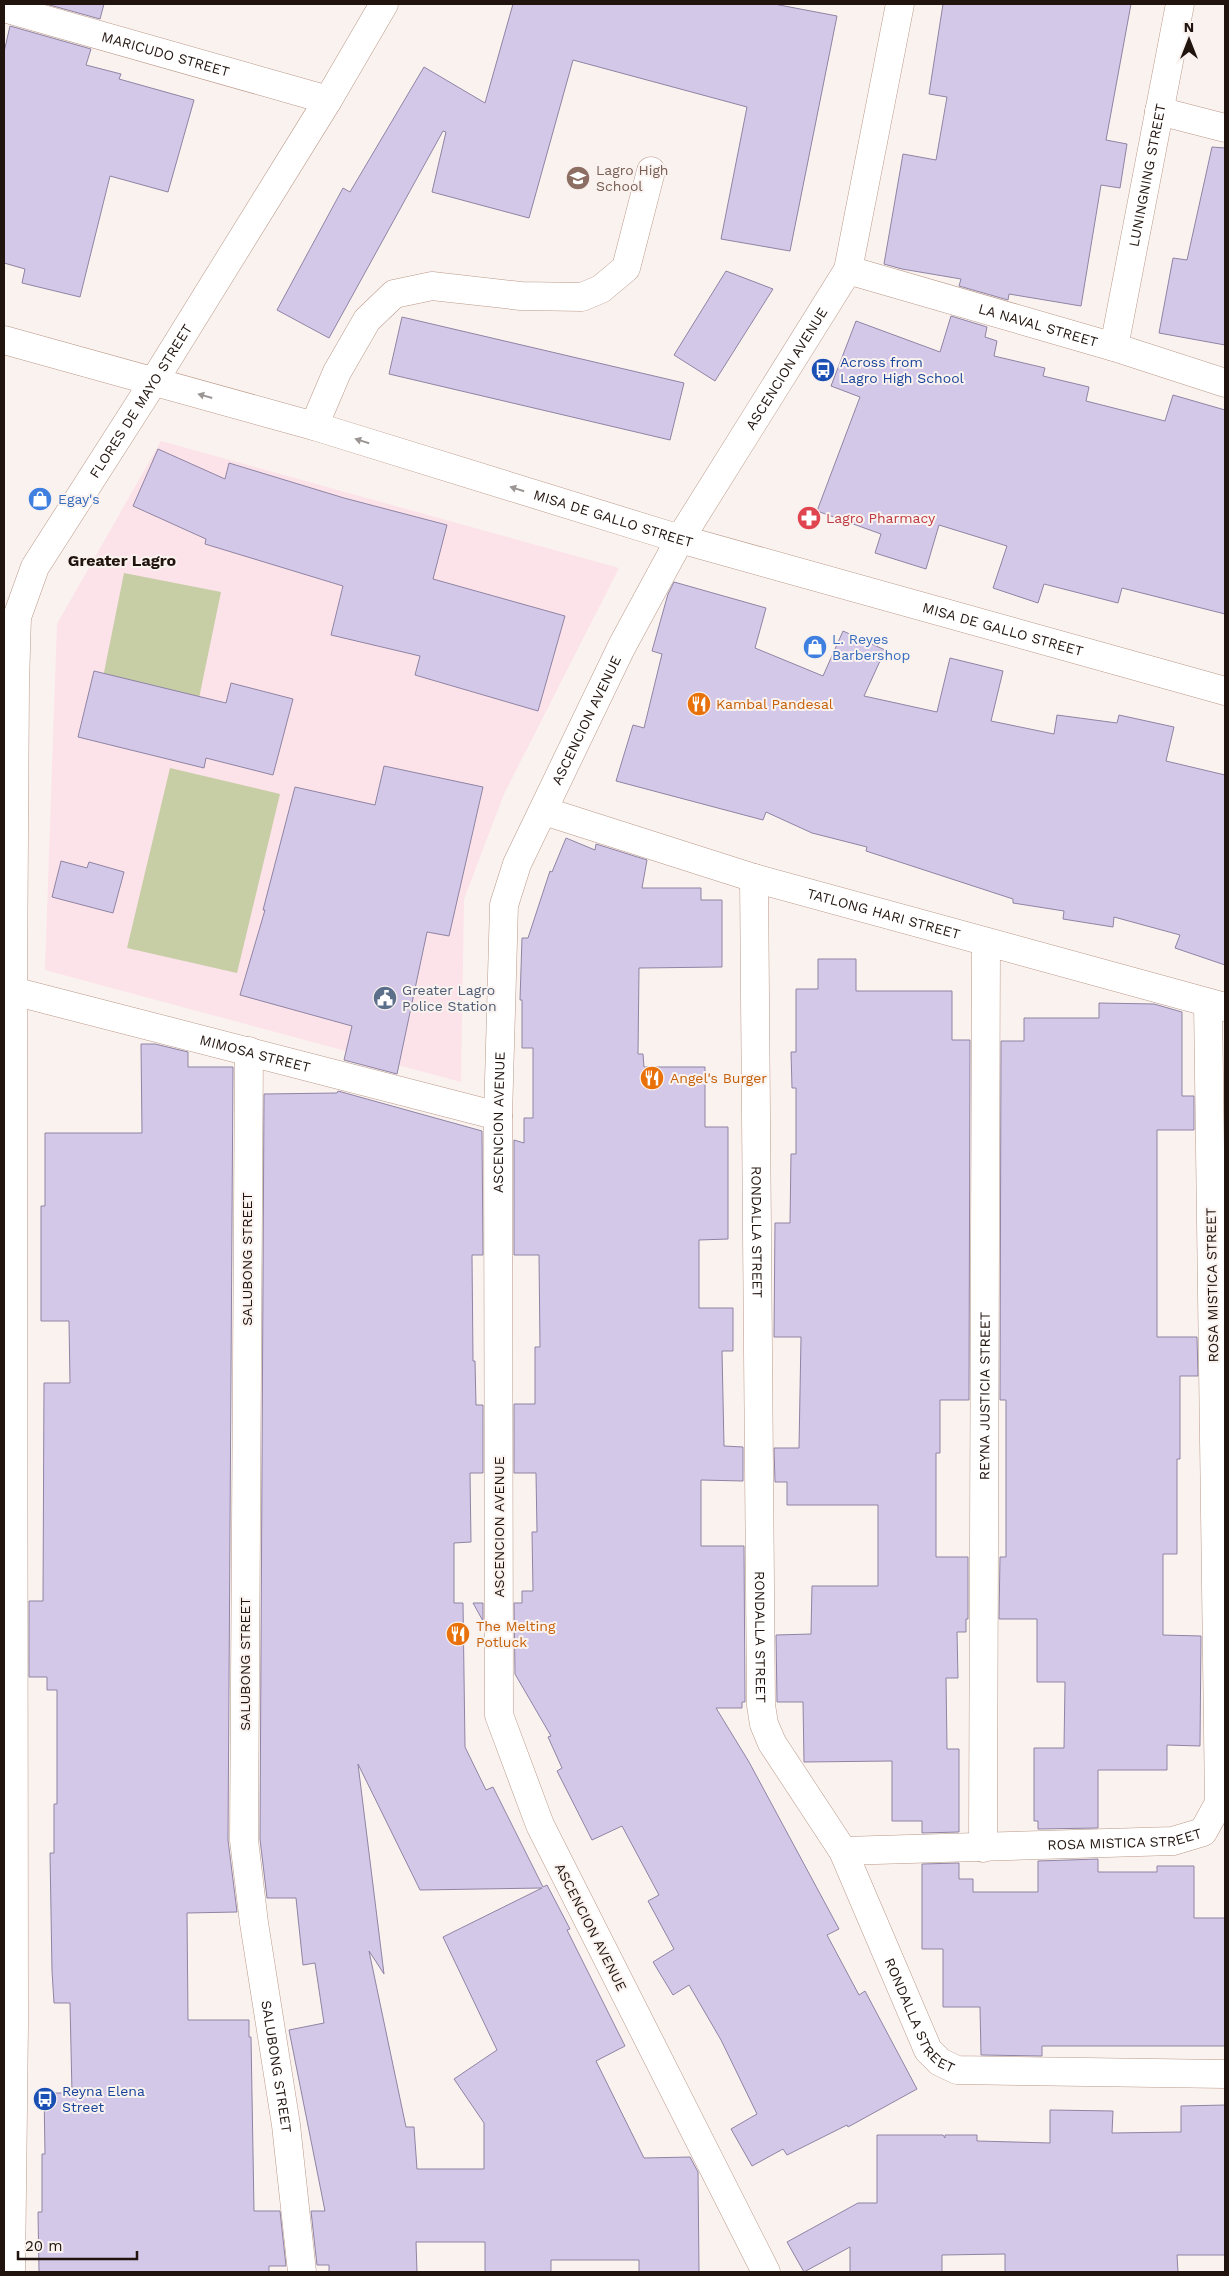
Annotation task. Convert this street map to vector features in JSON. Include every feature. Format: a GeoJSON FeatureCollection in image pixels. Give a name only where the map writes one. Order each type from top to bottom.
{"type":"FeatureCollection","features":[{"type":"Feature","properties":{"kind":"street","name":"FLORES DE MAYO STREET"},"geometry":{"type":"LineString","coordinates":[[11,2272],[9,2025],[13,991],[9,682],[17,617],[34,567],[154,382],[328,100],[384,4]]}},
{"type":"Feature","properties":{"kind":"street","name":"ASCENCION AVENUE"},"geometry":{"type":"LineString","coordinates":[[766,2272],[540,1825],[500,1714],[498,1116],[504,905],[517,864],[622,646],[680,539],[848,270],[900,4]]}},
{"type":"Feature","properties":{"kind":"street","name":"LUNINGNING STREET"},"geometry":{"type":"LineString","coordinates":[[1114,348],[1180,4]]}},
{"type":"Feature","properties":{"kind":"street","name":"MARICUDO STREET"},"geometry":{"type":"LineString","coordinates":[[4,8],[328,100]]}},
{"type":"Feature","properties":{"kind":"street"},"geometry":{"type":"LineString","coordinates":[[1159,110],[1225,128]]}},
{"type":"Feature","properties":{"kind":"street"},"geometry":{"type":"LineString","coordinates":[[314,426],[337,372],[367,320],[394,294],[432,286],[521,296],[582,297],[601,288],[626,268],[651,171]]}},
{"type":"Feature","properties":{"kind":"street","name":"LA NAVAL STREET"},"geometry":{"type":"LineString","coordinates":[[848,270],[1114,348],[1225,383]]}},
{"type":"Feature","properties":{"kind":"street","name":"MISA DE GALLO STREET"},"geometry":{"type":"LineString","coordinates":[[4,340],[314,426],[680,539],[1225,690]]}},
{"type":"Feature","properties":{"kind":"street","name":"TATLONG HARI STREET"},"geometry":{"type":"LineString","coordinates":[[544,811],[754,878],[1216,1005]]}},
{"type":"Feature","properties":{"kind":"street","name":"RONDALLA STREET"},"geometry":{"type":"LineString","coordinates":[[754,878],[761,1705],[764,1724],[772,1743],[843,1851],[928,2050],[940,2062],[957,2070],[1225,2074]]}},
{"type":"Feature","properties":{"kind":"street","name":"REYNA JUSTICIA STREET"},"geometry":{"type":"LineString","coordinates":[[983,1848],[986,942]]}},
{"type":"Feature","properties":{"kind":"street","name":"MIMOSA STREET"},"geometry":{"type":"LineString","coordinates":[[13,991],[498,1116]]}},
{"type":"Feature","properties":{"kind":"street","name":"ROSA MISTICA STREET"},"geometry":{"type":"LineString","coordinates":[[843,1851],[1173,1841],[1203,1832],[1219,1803],[1216,1005]]}},
{"type":"Feature","properties":{"kind":"street","name":"SALUBONG STREET"},"geometry":{"type":"LineString","coordinates":[[248,1051],[244,1840],[254,1923],[286,2125],[302,2272]]}},
{"type":"Feature","properties":{"kind":"shaded area"},"geometry":{"type":"Polygon","coordinates":[[[161,441],[619,568],[504,794],[464,899],[461,1082],[45,970],[57,624],[161,441]]]}},
{"type":"Feature","properties":{"kind":"green space"},"geometry":{"type":"Polygon","coordinates":[[[124,573],[221,592],[187,756],[91,737],[124,573]]]}},
{"type":"Feature","properties":{"kind":"green space"},"geometry":{"type":"Polygon","coordinates":[[[170,768],[280,794],[237,973],[127,948],[170,768]]]}},
{"type":"Feature","properties":{"kind":"building"},"geometry":{"type":"Polygon","coordinates":[[[46,4],[104,4],[100,19],[46,4]]]}},
{"type":"Feature","properties":{"kind":"building"},"geometry":{"type":"Polygon","coordinates":[[[513,4],[774,4],[837,16],[790,251],[721,239],[747,107],[573,60],[529,218],[432,192],[446,132],[443,131],[329,338],[277,310],[343,188],[350,192],[424,67],[485,103],[513,4]]]}},
{"type":"Feature","properties":{"kind":"building"},"geometry":{"type":"Polygon","coordinates":[[[943,4],[1131,4],[1106,140],[1127,144],[1120,188],[1101,185],[1081,306],[1009,294],[1008,300],[959,286],[961,279],[884,264],[903,154],[936,160],[947,97],[929,94],[943,4]]]}},
{"type":"Feature","properties":{"kind":"building"},"geometry":{"type":"Polygon","coordinates":[[[10,26],[91,49],[86,65],[121,74],[119,79],[194,100],[168,192],[110,176],[80,297],[22,283],[25,269],[4,263],[4,52],[10,26]]]}},
{"type":"Feature","properties":{"kind":"building"},"geometry":{"type":"Polygon","coordinates":[[[1212,147],[1225,148],[1225,345],[1159,333],[1173,258],[1187,260],[1212,147]]]}},
{"type":"Feature","properties":{"kind":"building"},"geometry":{"type":"Polygon","coordinates":[[[726,271],[773,289],[715,381],[674,355],[726,271]]]}},
{"type":"Feature","properties":{"kind":"building"},"geometry":{"type":"Polygon","coordinates":[[[951,316],[987,327],[985,337],[997,341],[994,356],[1045,368],[1043,376],[1089,387],[1086,401],[1165,421],[1173,395],[1225,410],[1225,614],[1122,588],[1118,603],[1044,584],[1038,603],[993,588],[1007,546],[939,525],[926,569],[875,553],[881,534],[817,511],[860,397],[831,386],[856,321],[940,352],[951,316]]]}},
{"type":"Feature","properties":{"kind":"building"},"geometry":{"type":"Polygon","coordinates":[[[402,317],[684,383],[670,440],[389,374],[402,317]]]}},
{"type":"Feature","properties":{"kind":"building"},"geometry":{"type":"Polygon","coordinates":[[[158,449],[225,479],[229,463],[344,498],[447,525],[433,579],[565,616],[538,711],[415,675],[420,656],[331,635],[343,586],[205,544],[206,539],[133,506],[158,449]]]}},
{"type":"Feature","properties":{"kind":"building"},"geometry":{"type":"Polygon","coordinates":[[[674,582],[766,608],[755,648],[823,676],[843,631],[885,650],[864,696],[937,712],[950,658],[1003,671],[991,721],[1054,734],[1057,715],[1117,723],[1119,715],[1174,727],[1166,761],[1225,775],[1225,965],[1175,948],[1180,935],[1114,917],[1113,927],[1063,919],[1064,911],[1013,903],[1013,899],[866,851],[867,847],[812,833],[766,812],[763,820],[616,781],[633,725],[644,728],[662,654],[652,651],[668,594],[674,582]]]}},
{"type":"Feature","properties":{"kind":"building"},"geometry":{"type":"Polygon","coordinates":[[[94,671],[226,703],[231,683],[293,699],[273,775],[206,758],[204,768],[78,737],[94,671]]]}},
{"type":"Feature","properties":{"kind":"building"},"geometry":{"type":"Polygon","coordinates":[[[384,766],[483,787],[449,936],[427,932],[397,1074],[344,1060],[352,1026],[240,995],[265,910],[263,910],[295,787],[375,805],[384,766]]]}},
{"type":"Feature","properties":{"kind":"building"},"geometry":{"type":"Polygon","coordinates":[[[566,838],[595,850],[596,844],[647,860],[642,888],[701,888],[701,900],[722,900],[722,967],[639,968],[638,1054],[643,1054],[644,1067],[705,1067],[705,1127],[728,1127],[728,1239],[699,1240],[699,1308],[733,1308],[733,1351],[722,1351],[724,1446],[743,1447],[743,1481],[701,1480],[701,1546],[744,1546],[745,1702],[742,1702],[742,1708],[716,1708],[749,1762],[839,1929],[827,1935],[859,1995],[865,1991],[917,2089],[848,2127],[847,2125],[787,2155],[783,2149],[752,2166],[731,2129],[757,2114],[721,2040],[689,1985],[673,1995],[653,1962],[674,1949],[648,1901],[659,1895],[622,1826],[592,1840],[557,1771],[562,1768],[548,1737],[551,1736],[515,1674],[514,1603],[522,1603],[522,1591],[533,1591],[532,1532],[537,1532],[536,1473],[514,1473],[514,1404],[535,1404],[535,1347],[540,1347],[539,1255],[514,1255],[514,1140],[524,1143],[524,1118],[533,1118],[533,1048],[522,1048],[522,1000],[520,1000],[522,938],[528,938],[550,871],[552,872],[566,838]]]}},
{"type":"Feature","properties":{"kind":"building"},"geometry":{"type":"Polygon","coordinates":[[[61,861],[87,868],[89,862],[124,872],[113,913],[52,897],[61,861]]]}},
{"type":"Feature","properties":{"kind":"building"},"geometry":{"type":"Polygon","coordinates":[[[818,959],[856,959],[856,991],[952,991],[952,1040],[970,1040],[969,1400],[940,1400],[940,1453],[936,1453],[936,1557],[968,1557],[968,1619],[966,1619],[966,1632],[957,1632],[958,1678],[946,1678],[947,1749],[959,1749],[959,1832],[922,1833],[922,1821],[892,1821],[892,1761],[804,1762],[803,1702],[777,1702],[776,1635],[811,1634],[812,1586],[878,1586],[878,1505],[787,1505],[787,1482],[775,1482],[774,1448],[799,1448],[801,1337],[774,1337],[775,1223],[790,1223],[791,1154],[796,1154],[796,1088],[792,1088],[791,1052],[796,1052],[796,989],[818,989],[818,959]]]}},
{"type":"Feature","properties":{"kind":"building"},"geometry":{"type":"Polygon","coordinates":[[[1099,1003],[1154,1004],[1182,1012],[1182,1096],[1194,1096],[1194,1130],[1157,1130],[1157,1337],[1197,1337],[1198,1376],[1180,1376],[1180,1459],[1177,1459],[1177,1554],[1163,1554],[1163,1635],[1201,1636],[1200,1746],[1167,1745],[1167,1770],[1098,1770],[1098,1828],[1038,1829],[1038,1821],[1034,1821],[1034,1748],[1064,1748],[1065,1682],[1037,1682],[1037,1619],[999,1619],[1000,1557],[1006,1557],[1006,1400],[1000,1400],[1001,1041],[1024,1041],[1024,1018],[1099,1018],[1099,1003]]]}},
{"type":"Feature","properties":{"kind":"building"},"geometry":{"type":"Polygon","coordinates":[[[141,1044],[155,1044],[188,1052],[188,1067],[233,1067],[228,1840],[237,1912],[187,1913],[188,2020],[249,2020],[249,2037],[251,2037],[254,2211],[280,2211],[286,2266],[269,2266],[269,2272],[39,2272],[38,2212],[42,2212],[42,2154],[45,2154],[44,2093],[72,2093],[70,2003],[54,2003],[52,1971],[50,1853],[54,1853],[54,1804],[57,1804],[57,1690],[47,1690],[47,1677],[29,1677],[29,1601],[43,1601],[44,1383],[70,1383],[69,1321],[41,1321],[41,1206],[45,1206],[45,1133],[142,1133],[141,1044]]]}},
{"type":"Feature","properties":{"kind":"building"},"geometry":{"type":"Polygon","coordinates":[[[338,1091],[482,1131],[483,1255],[472,1255],[473,1361],[475,1361],[476,1405],[483,1405],[483,1473],[470,1473],[471,1542],[454,1543],[454,1603],[463,1603],[465,1747],[486,1790],[493,1787],[543,1887],[547,1885],[570,1929],[567,1930],[625,2046],[596,2061],[644,2158],[690,2157],[698,2172],[699,2272],[639,2272],[639,2260],[551,2260],[551,2272],[485,2272],[485,2242],[416,2242],[417,2272],[329,2272],[329,2265],[317,2265],[311,2211],[325,2211],[289,2030],[324,2023],[315,1963],[303,1965],[296,1898],[267,1898],[260,1839],[264,1094],[337,1093],[338,1091]],[[358,1764],[384,1974],[369,1951],[406,2127],[414,2127],[417,2169],[484,2169],[484,2123],[454,2079],[497,2050],[443,1937],[542,1888],[420,1890],[358,1764]]]}},
{"type":"Feature","properties":{"kind":"building"},"geometry":{"type":"Polygon","coordinates":[[[473,1603],[483,1603],[483,1621],[473,1603]]]}},
{"type":"Feature","properties":{"kind":"building"},"geometry":{"type":"Polygon","coordinates":[[[1098,1859],[1098,1872],[1157,1872],[1157,1866],[1194,1866],[1194,1918],[1225,1918],[1225,2046],[1042,2046],[1042,2056],[981,2055],[980,2007],[943,2007],[943,1949],[922,1949],[922,1864],[959,1863],[959,1879],[973,1879],[973,1892],[1038,1892],[1038,1861],[1098,1859]]]}},
{"type":"Feature","properties":{"kind":"building"},"geometry":{"type":"Polygon","coordinates":[[[1225,2105],[1225,2255],[1177,2255],[1178,2272],[1005,2272],[1005,2254],[942,2255],[942,2272],[850,2272],[850,2247],[804,2272],[787,2242],[858,2203],[877,2203],[877,2135],[943,2135],[945,2138],[945,2135],[977,2135],[977,2141],[1050,2143],[1050,2110],[1113,2111],[1112,2133],[1181,2132],[1181,2106],[1225,2105]]]}},
{"type":"Feature","properties":{"kind":"place","name":"Lagro High School"},"geometry":{"type":"Point","coordinates":[578,178]}},
{"type":"Feature","properties":{"kind":"place","name":"Across from Lagro High School"},"geometry":{"type":"Point","coordinates":[823,370]}},
{"type":"Feature","properties":{"kind":"place","name":"Egay's"},"geometry":{"type":"Point","coordinates":[40,499]}},
{"type":"Feature","properties":{"kind":"place","name":"Lagro Pharmacy"},"geometry":{"type":"Point","coordinates":[809,518]}},
{"type":"Feature","properties":{"kind":"place","name":"L. Reyes Barbershop"},"geometry":{"type":"Point","coordinates":[815,647]}},
{"type":"Feature","properties":{"kind":"place","name":"Kambal Pandesal"},"geometry":{"type":"Point","coordinates":[699,704]}},
{"type":"Feature","properties":{"kind":"place","name":"Greater Lagro Police Station"},"geometry":{"type":"Point","coordinates":[385,998]}},
{"type":"Feature","properties":{"kind":"place","name":"Angel's Burger"},"geometry":{"type":"Point","coordinates":[652,1078]}},
{"type":"Feature","properties":{"kind":"place","name":"The Melting Potluck"},"geometry":{"type":"Point","coordinates":[458,1634]}},
{"type":"Feature","properties":{"kind":"place","name":"Reyna Elena Street"},"geometry":{"type":"Point","coordinates":[45,2099]}},
{"type":"Feature","properties":{"kind":"district","name":"Greater Lagro"},"geometry":{"type":"Point","coordinates":[122,560]}}]}
